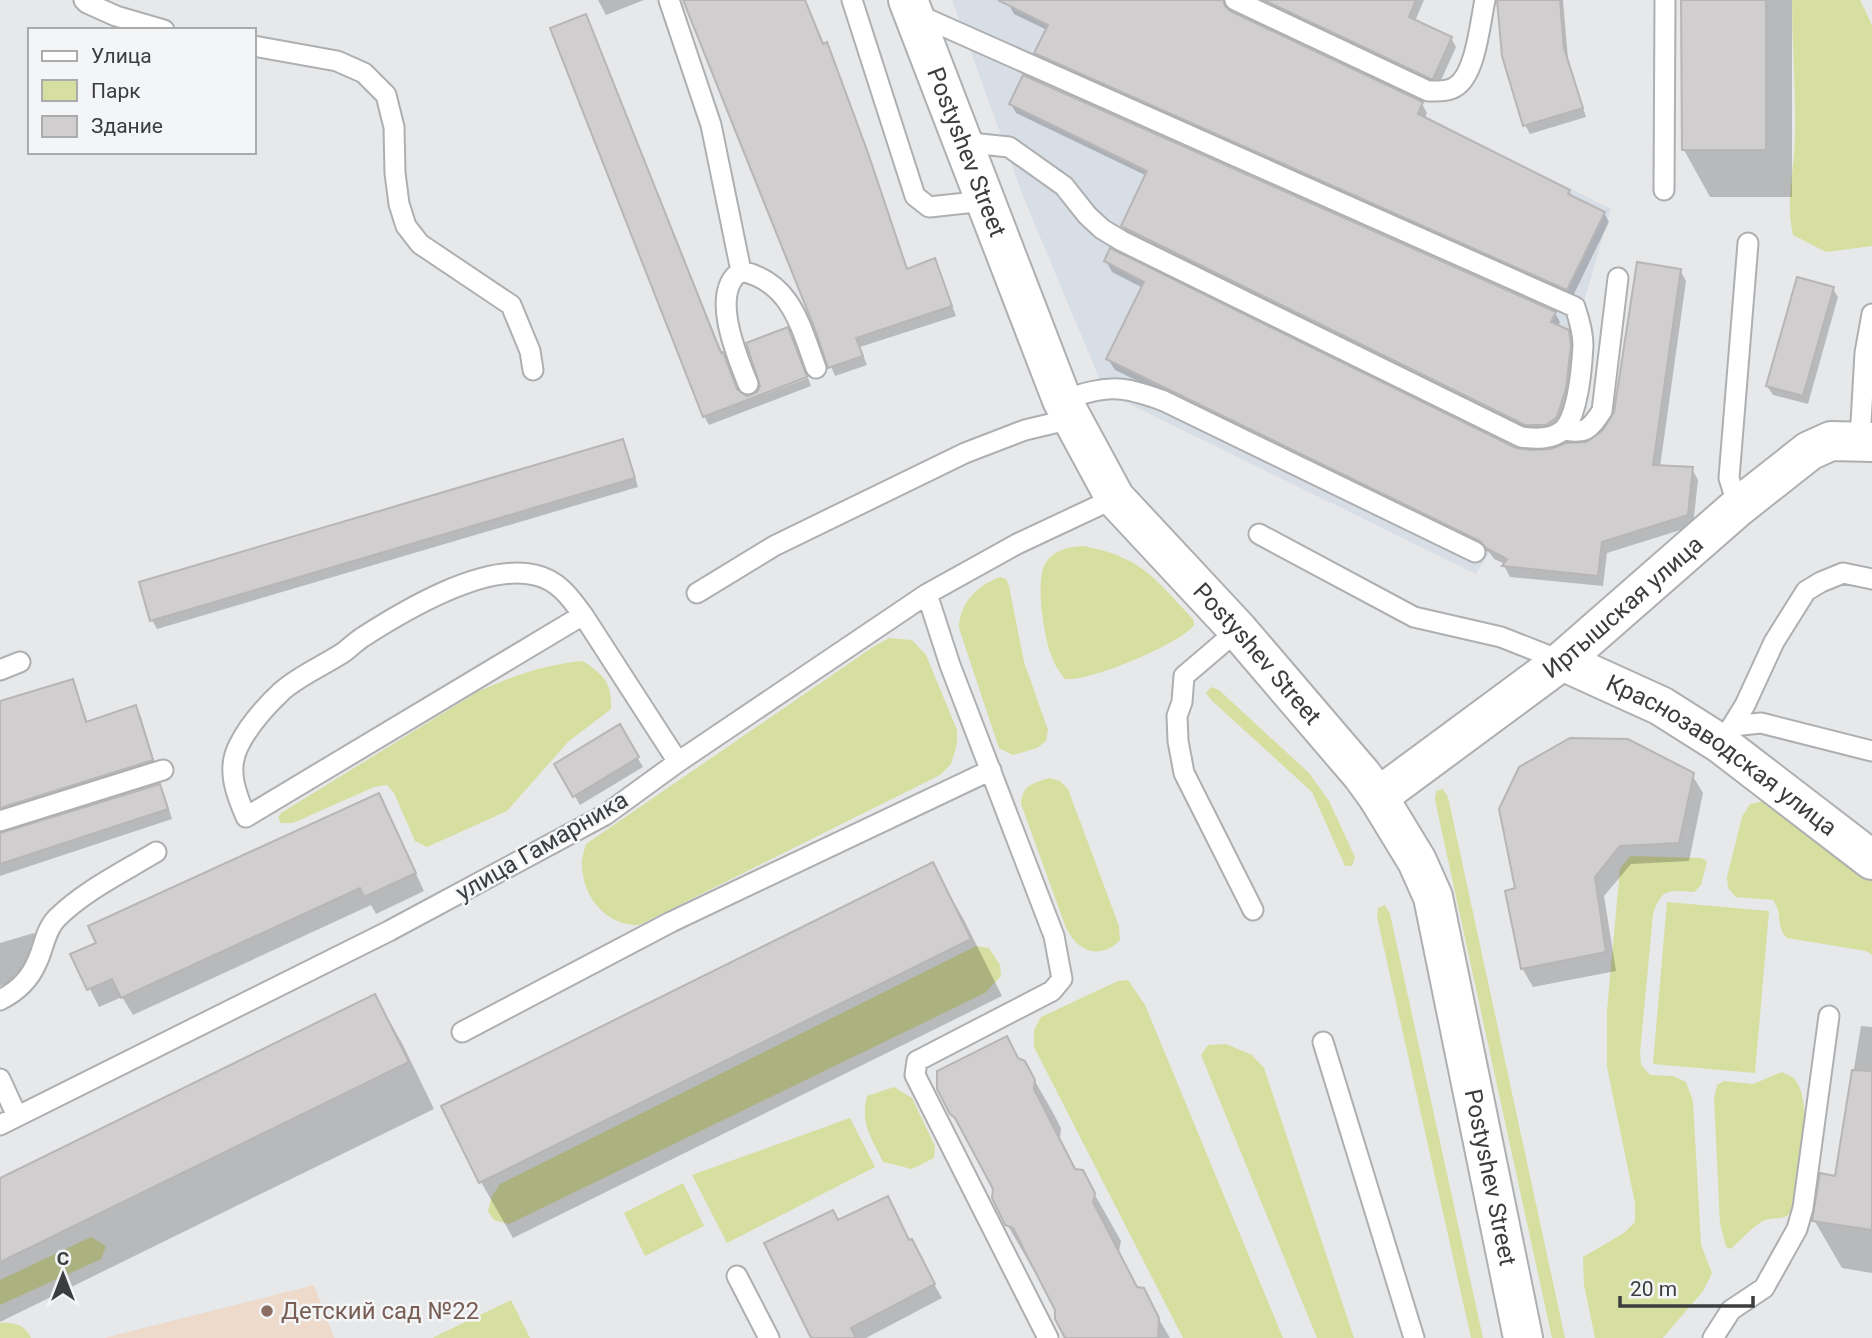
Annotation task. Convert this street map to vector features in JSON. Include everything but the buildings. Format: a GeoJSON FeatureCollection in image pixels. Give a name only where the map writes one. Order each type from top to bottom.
{"type":"FeatureCollection","features":[{"type":"Feature","properties":{"kind":"main road","name":"Postyshev Street"},"geometry":{"type":"LineString","coordinates":[[911,6],[961,142],[1066,409],[1115,498],[1238,630],[1334,741],[1378,797],[1417,861],[1433,897],[1523,1338]]}},
{"type":"Feature","properties":{"kind":"main road","name":"Иртышская улица"},"geometry":{"type":"LineString","coordinates":[[1378,797],[1562,661],[1738,507],[1809,451],[1831,442],[1866,441]]}},
{"type":"Feature","properties":{"kind":"main road","name":"Краснозаводская улица"},"geometry":{"type":"LineString","coordinates":[[1562,661],[1726,735],[1872,860]]}},
{"type":"Feature","properties":{"kind":"lane"},"geometry":{"type":"LineString","coordinates":[[84,0],[116,16],[157,28]]}},
{"type":"Feature","properties":{"kind":"lane"},"geometry":{"type":"LineString","coordinates":[[669,0],[711,124],[741,271]]}},
{"type":"Feature","properties":{"kind":"lane"},"geometry":{"type":"LineString","coordinates":[[852,0],[915,196],[929,207],[985,201]]}},
{"type":"Feature","properties":{"kind":"lane"},"geometry":{"type":"LineString","coordinates":[[1235,0],[1428,90],[1446,90],[1457,86],[1469,71],[1485,0]]}},
{"type":"Feature","properties":{"kind":"lane"},"geometry":{"type":"LineString","coordinates":[[1664,190],[1665,0]]}},
{"type":"Feature","properties":{"kind":"lane"},"geometry":{"type":"LineString","coordinates":[[911,6],[1575,307],[1583,343],[1576,403],[1563,430]]}},
{"type":"Feature","properties":{"kind":"lane"},"geometry":{"type":"LineString","coordinates":[[256,46],[337,61],[364,73],[386,95],[394,127],[399,204],[406,226],[420,244],[511,305],[530,351],[533,370]]}},
{"type":"Feature","properties":{"kind":"lane"},"geometry":{"type":"LineString","coordinates":[[961,142],[1009,147],[1064,186],[1087,215],[1102,229],[1122,241],[1521,437],[1541,439],[1563,430],[1578,433],[1591,428],[1602,411],[1618,278]]}},
{"type":"Feature","properties":{"kind":"lane"},"geometry":{"type":"LineString","coordinates":[[1738,507],[1729,478],[1748,243]]}},
{"type":"Feature","properties":{"kind":"lane"},"geometry":{"type":"LineString","coordinates":[[741,271],[757,275],[780,290],[796,314],[816,368]]}},
{"type":"Feature","properties":{"kind":"lane"},"geometry":{"type":"LineString","coordinates":[[741,271],[730,281],[725,305],[733,344],[748,384]]}},
{"type":"Feature","properties":{"kind":"lane"},"geometry":{"type":"LineString","coordinates":[[1866,441],[1872,314]]}},
{"type":"Feature","properties":{"kind":"lane"},"geometry":{"type":"LineString","coordinates":[[697,593],[774,546],[965,453],[1025,430],[1102,388],[1123,388],[1151,396],[1475,552]]}},
{"type":"Feature","properties":{"kind":"lane","name":"улица Гамарника"},"geometry":{"type":"LineString","coordinates":[[0,1079],[9,1120],[389,931],[605,815],[678,762],[927,594],[1017,544],[1115,498]]}},
{"type":"Feature","properties":{"kind":"lane"},"geometry":{"type":"LineString","coordinates":[[1259,534],[1414,617],[1501,636],[1562,661]]}},
{"type":"Feature","properties":{"kind":"lane"},"geometry":{"type":"LineString","coordinates":[[1726,735],[1745,705],[1774,642],[1806,592],[1843,573],[1872,579]]}},
{"type":"Feature","properties":{"kind":"lane"},"geometry":{"type":"LineString","coordinates":[[583,615],[246,817],[233,786],[238,747],[260,715],[284,690],[361,638],[451,588],[474,580],[506,575],[533,575],[554,581],[583,615],[678,762]]}},
{"type":"Feature","properties":{"kind":"lane"},"geometry":{"type":"LineString","coordinates":[[927,594],[950,665],[1054,936],[1062,979],[1052,991],[918,1061],[915,1075],[1048,1338]]}},
{"type":"Feature","properties":{"kind":"lane"},"geometry":{"type":"LineString","coordinates":[[1238,630],[1184,676],[1182,702],[1177,716],[1178,741],[1184,773],[1253,910]]}},
{"type":"Feature","properties":{"kind":"lane"},"geometry":{"type":"LineString","coordinates":[[0,670],[20,662]]}},
{"type":"Feature","properties":{"kind":"lane"},"geometry":{"type":"LineString","coordinates":[[1726,735],[1761,723],[1872,751]]}},
{"type":"Feature","properties":{"kind":"lane"},"geometry":{"type":"LineString","coordinates":[[0,821],[163,770]]}},
{"type":"Feature","properties":{"kind":"lane"},"geometry":{"type":"LineString","coordinates":[[462,1032],[671,922],[991,770]]}},
{"type":"Feature","properties":{"kind":"lane"},"geometry":{"type":"LineString","coordinates":[[0,1000],[12,994],[28,978],[55,919],[156,852]]}},
{"type":"Feature","properties":{"kind":"lane"},"geometry":{"type":"LineString","coordinates":[[1713,1338],[1731,1310],[1764,1288],[1797,1229],[1803,1208],[1829,1016]]}},
{"type":"Feature","properties":{"kind":"lane"},"geometry":{"type":"LineString","coordinates":[[1323,1042],[1414,1338]]}},
{"type":"Feature","properties":{"kind":"lane"},"geometry":{"type":"LineString","coordinates":[[737,1276],[769,1338]]}},
{"type":"Feature","properties":{"kind":"shaded area"},"geometry":{"type":"Polygon","coordinates":[[[952,0],[1196,0],[1611,209],[1530,487],[1476,574],[1105,392],[1023,196],[952,0]]]}},
{"type":"Feature","properties":{"kind":"shaded area","name":"Детский сад №22"},"geometry":{"type":"Polygon","coordinates":[[[314,1285],[334,1338],[104,1338],[314,1285]]]}},
{"type":"Feature","properties":{"kind":"green space"},"geometry":{"type":"Polygon","coordinates":[[[1792,0],[1860,0],[1872,25],[1872,246],[1826,252],[1793,235],[1790,209],[1795,147],[1792,0]]]}},
{"type":"Feature","properties":{"kind":"green space"},"geometry":{"type":"Polygon","coordinates":[[[1083,546],[1120,556],[1146,571],[1193,619],[1194,625],[1171,642],[1133,661],[1092,675],[1065,679],[1048,647],[1042,609],[1042,572],[1048,559],[1057,552],[1083,546]]]}},
{"type":"Feature","properties":{"kind":"green space"},"geometry":{"type":"Polygon","coordinates":[[[1000,577],[1006,579],[1009,586],[1024,662],[1048,730],[1046,741],[1037,748],[1013,755],[999,748],[959,628],[963,610],[971,596],[1000,577]]]}},
{"type":"Feature","properties":{"kind":"green space"},"geometry":{"type":"Polygon","coordinates":[[[889,638],[912,640],[926,655],[957,730],[957,744],[951,764],[940,775],[639,925],[617,921],[599,908],[583,878],[582,861],[586,844],[889,638]]]}},
{"type":"Feature","properties":{"kind":"green space"},"geometry":{"type":"Polygon","coordinates":[[[583,661],[605,680],[610,692],[611,709],[568,742],[507,811],[427,847],[415,841],[394,793],[387,785],[374,787],[293,823],[281,823],[278,818],[281,813],[479,691],[530,672],[583,661]]]}},
{"type":"Feature","properties":{"kind":"green space"},"geometry":{"type":"Polygon","coordinates":[[[1211,687],[1219,690],[1309,773],[1329,801],[1355,857],[1352,866],[1345,866],[1312,792],[1211,700],[1206,693],[1211,687]]]}},
{"type":"Feature","properties":{"kind":"green space"},"geometry":{"type":"Polygon","coordinates":[[[1049,778],[1060,781],[1068,789],[1119,926],[1120,940],[1104,950],[1096,952],[1081,947],[1069,934],[1021,804],[1026,789],[1033,783],[1049,778]]]}},
{"type":"Feature","properties":{"kind":"green space"},"geometry":{"type":"Polygon","coordinates":[[[1443,789],[1448,797],[1565,1338],[1552,1338],[1435,800],[1436,791],[1443,789]]]}},
{"type":"Feature","properties":{"kind":"green space"},"geometry":{"type":"Polygon","coordinates":[[[1765,801],[1782,810],[1872,882],[1872,955],[1866,951],[1787,938],[1781,928],[1773,900],[1736,897],[1728,888],[1727,877],[1742,817],[1750,804],[1765,801]]]}},
{"type":"Feature","properties":{"kind":"green space"},"geometry":{"type":"Polygon","coordinates":[[[1630,856],[1702,858],[1707,862],[1701,885],[1694,892],[1667,892],[1659,899],[1653,914],[1640,1053],[1641,1065],[1650,1075],[1673,1076],[1686,1082],[1693,1101],[1701,1245],[1712,1273],[1703,1291],[1663,1338],[1595,1338],[1584,1285],[1583,1257],[1624,1233],[1635,1222],[1635,1203],[1607,1067],[1607,1010],[1620,869],[1630,856]]]}},
{"type":"Feature","properties":{"kind":"green space"},"geometry":{"type":"Polygon","coordinates":[[[1667,902],[1769,911],[1755,1073],[1653,1064],[1667,902]]]}},
{"type":"Feature","properties":{"kind":"green space"},"geometry":{"type":"Polygon","coordinates":[[[1385,905],[1390,914],[1483,1338],[1471,1338],[1377,917],[1378,908],[1385,905]]]}},
{"type":"Feature","properties":{"kind":"green space"},"geometry":{"type":"Polygon","coordinates":[[[976,946],[989,948],[1000,965],[1001,976],[985,993],[509,1224],[494,1220],[488,1211],[492,1196],[500,1184],[976,946]]]}},
{"type":"Feature","properties":{"kind":"green space"},"geometry":{"type":"Polygon","coordinates":[[[1128,980],[1145,1005],[1283,1338],[1183,1338],[1034,1047],[1034,1030],[1041,1017],[1118,981],[1128,980]]]}},
{"type":"Feature","properties":{"kind":"green space"},"geometry":{"type":"Polygon","coordinates":[[[1226,1044],[1252,1055],[1264,1068],[1354,1338],[1317,1338],[1201,1055],[1208,1045],[1226,1044]]]}},
{"type":"Feature","properties":{"kind":"green space"},"geometry":{"type":"Polygon","coordinates":[[[1782,1072],[1792,1077],[1799,1087],[1805,1118],[1796,1203],[1788,1215],[1760,1223],[1731,1249],[1726,1247],[1720,1223],[1714,1098],[1717,1085],[1724,1081],[1753,1084],[1782,1072]]]}},
{"type":"Feature","properties":{"kind":"green space"},"geometry":{"type":"Polygon","coordinates":[[[894,1087],[912,1098],[935,1146],[934,1158],[912,1169],[883,1162],[866,1123],[867,1096],[894,1087]]]}},
{"type":"Feature","properties":{"kind":"green space"},"geometry":{"type":"Polygon","coordinates":[[[850,1118],[875,1167],[727,1243],[692,1175],[850,1118]]]}},
{"type":"Feature","properties":{"kind":"green space"},"geometry":{"type":"Polygon","coordinates":[[[683,1183],[704,1226],[645,1256],[624,1213],[683,1183]]]}},
{"type":"Feature","properties":{"kind":"green space"},"geometry":{"type":"Polygon","coordinates":[[[91,1237],[106,1246],[101,1259],[0,1305],[0,1280],[91,1237]]]}},
{"type":"Feature","properties":{"kind":"green space"},"geometry":{"type":"Polygon","coordinates":[[[511,1300],[530,1338],[432,1338],[511,1300]]]}},
{"type":"Feature","properties":{"kind":"green space"},"geometry":{"type":"Polygon","coordinates":[[[0,1323],[18,1325],[31,1338],[0,1338],[0,1323]]]}},
{"type":"Feature","properties":{"kind":"place","name":"Детский сад №22"},"geometry":{"type":"Point","coordinates":[267,1311]}}]}
